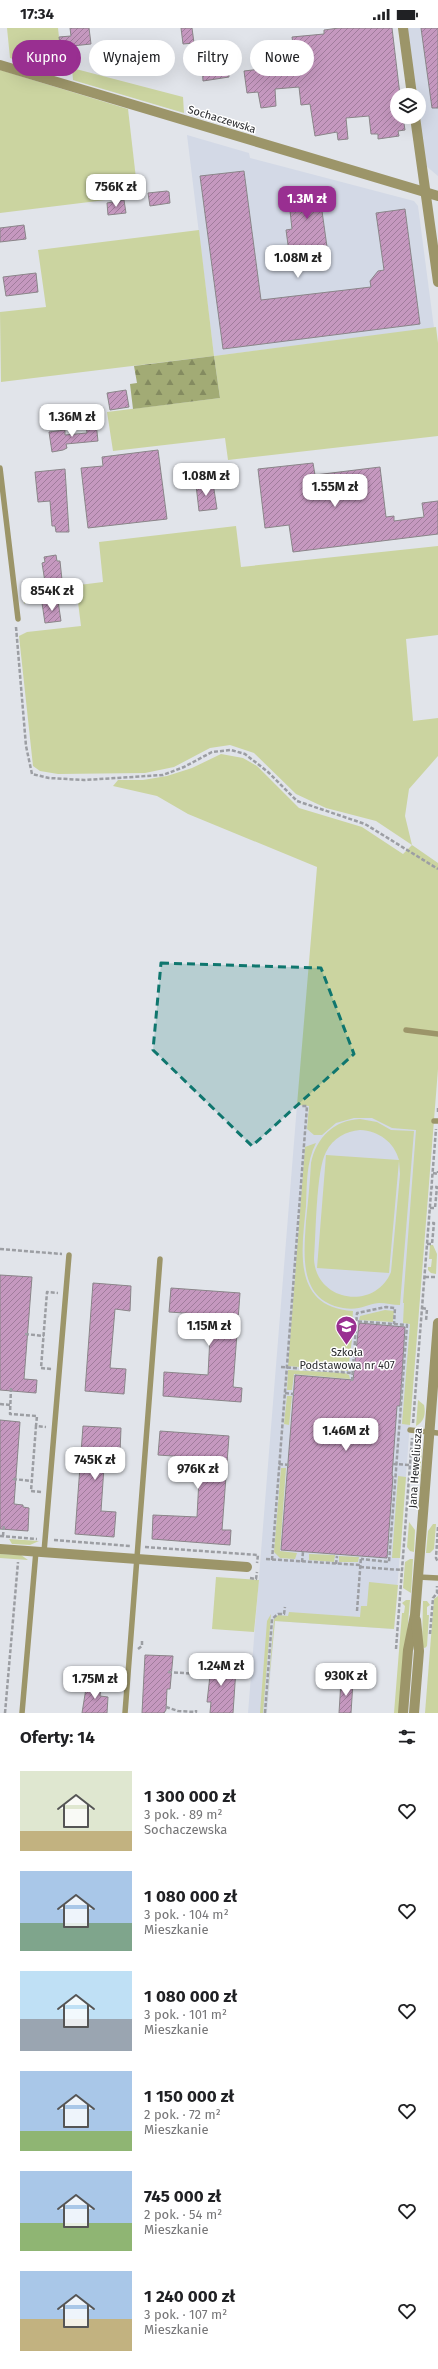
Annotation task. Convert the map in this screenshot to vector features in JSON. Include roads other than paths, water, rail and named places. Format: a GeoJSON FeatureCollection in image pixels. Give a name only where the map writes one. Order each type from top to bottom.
{"type":"FeatureCollection","features":[{"type":"Feature","properties":{"kind":"street"},"geometry":{"type":"LineString","coordinates":[[403,28],[411,88]]}},
{"type":"Feature","properties":{"kind":"street","name":"Sochaczewska"},"geometry":{"type":"LineString","coordinates":[[0,65],[438,196]]}},
{"type":"Feature","properties":{"kind":"street"},"geometry":{"type":"LineString","coordinates":[[416,124],[438,282]]}},
{"type":"Feature","properties":{"kind":"street","name":"Jana Heweliusza"},"geometry":{"type":"LineString","coordinates":[[414,1713],[419,1650],[416,1614],[418,1577],[434,1432],[438,1323]]}},
{"type":"Feature","properties":{"kind":"street"},"geometry":{"type":"LineString","coordinates":[[0,1549],[247,1567]]}},
{"type":"Feature","properties":{"kind":"street","name":"Jana Heweliusza"},"geometry":{"type":"LineString","coordinates":[[403,1713],[408,1650],[416,1614]]}},
{"type":"Feature","properties":{"kind":"lane"},"geometry":{"type":"LineString","coordinates":[[0,468],[18,619]]}},
{"type":"Feature","properties":{"kind":"lane"},"geometry":{"type":"LineString","coordinates":[[406,1030],[438,1034]]}},
{"type":"Feature","properties":{"kind":"lane"},"geometry":{"type":"LineString","coordinates":[[22,1713],[40,1552],[69,1255]]}},
{"type":"Feature","properties":{"kind":"lane"},"geometry":{"type":"LineString","coordinates":[[125,1713],[160,1260]]}},
{"type":"Feature","properties":{"kind":"lane"},"geometry":{"type":"LineString","coordinates":[[412,1431],[434,1432]]}},
{"type":"Feature","properties":{"kind":"lane"},"geometry":{"type":"LineString","coordinates":[[418,1577],[438,1578]]}},
{"type":"Feature","properties":{"kind":"place","name":"Szkoła Podstawowa nr 407"},"geometry":{"type":"Point","coordinates":[347,1346]}}]}
